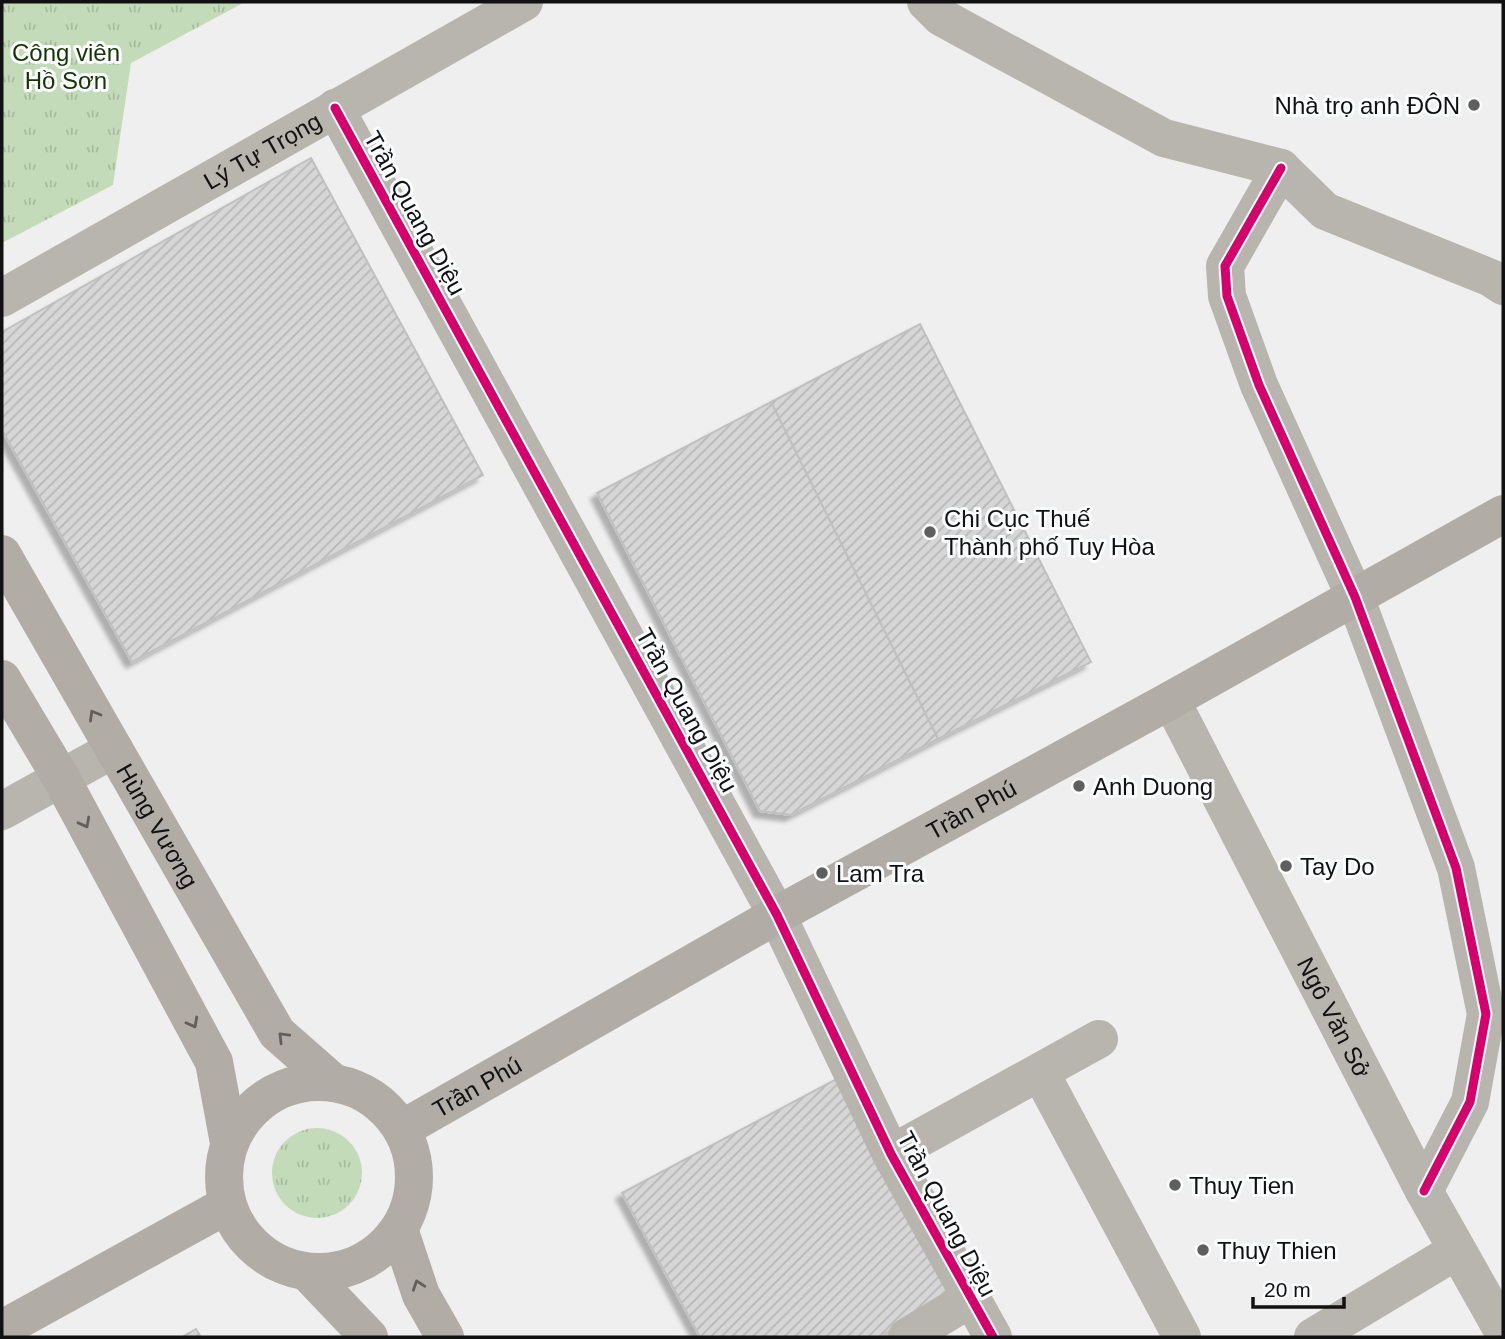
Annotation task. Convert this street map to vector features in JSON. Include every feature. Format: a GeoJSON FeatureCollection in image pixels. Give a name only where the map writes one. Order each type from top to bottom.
{"type":"FeatureCollection","features":[{"type":"Feature","properties":{"kind":"main road","name":"Trần Phú"},"geometry":{"type":"LineString","coordinates":[[402,1129],[777,915],[1171,700],[1503,514]]}},
{"type":"Feature","properties":{"kind":"main road","name":"Hùng Vương"},"geometry":{"type":"LineString","coordinates":[[2,554],[277,1033],[334,1083]]}},
{"type":"Feature","properties":{"kind":"main road"},"geometry":{"type":"LineString","coordinates":[[2,679],[61,778],[214,1062],[229,1143]]}},
{"type":"Feature","properties":{"kind":"main road"},"geometry":{"type":"LineString","coordinates":[[302,1083],[334,1083],[361,1091],[384,1107],[402,1129],[412,1153],[415,1179],[411,1206],[399,1229],[382,1249],[359,1264],[334,1271],[307,1272],[278,1264],[253,1247],[237,1228],[227,1205],[223,1170],[229,1143],[246,1115],[271,1094],[302,1083]]}},
{"type":"Feature","properties":{"kind":"main road"},"geometry":{"type":"LineString","coordinates":[[2,1329],[227,1205]]}},
{"type":"Feature","properties":{"kind":"main road"},"geometry":{"type":"LineString","coordinates":[[399,1229],[421,1295],[445,1337]]}},
{"type":"Feature","properties":{"kind":"main road"},"geometry":{"type":"LineString","coordinates":[[307,1272],[369,1337]]}},
{"type":"Feature","properties":{"kind":"street","name":"Lý Tự Trọng"},"geometry":{"type":"LineString","coordinates":[[2,298],[524,2]]}},
{"type":"Feature","properties":{"kind":"street"},"geometry":{"type":"LineString","coordinates":[[926,2],[942,17],[1164,138],[1281,168],[1325,211],[1491,278],[1503,286]]}},
{"type":"Feature","properties":{"kind":"street","name":"Trần Quang Diệu"},"geometry":{"type":"LineString","coordinates":[[335,108],[777,915],[891,1154],[993,1337]]}},
{"type":"Feature","properties":{"kind":"street"},"geometry":{"type":"LineString","coordinates":[[1281,168],[1225,266],[1227,296],[1259,384],[1355,597],[1456,867],[1486,1014],[1469,1102],[1424,1191]]}},
{"type":"Feature","properties":{"kind":"street","name":"Ngô Văn Sở"},"geometry":{"type":"LineString","coordinates":[[1171,700],[1424,1191],[1503,1331]]}},
{"type":"Feature","properties":{"kind":"street"},"geometry":{"type":"LineString","coordinates":[[2,811],[114,749]]}},
{"type":"Feature","properties":{"kind":"street"},"geometry":{"type":"LineString","coordinates":[[891,1154],[1099,1039]]}},
{"type":"Feature","properties":{"kind":"street"},"geometry":{"type":"LineString","coordinates":[[1040,1072],[1182,1337]]}},
{"type":"Feature","properties":{"kind":"street"},"geometry":{"type":"LineString","coordinates":[[1313,1337],[1456,1251]]}},
{"type":"Feature","properties":{"kind":"street"},"geometry":{"type":"LineString","coordinates":[[907,1337],[970,1299]]}},
{"type":"Feature","properties":{"kind":"green space","name":"Công viên Hồ Sơn"},"geometry":{"type":"Polygon","coordinates":[[[2,2],[245,2],[131,63],[113,185],[2,243],[2,2]]]}},
{"type":"Feature","properties":{"kind":"green space"},"geometry":{"type":"Polygon","coordinates":[[[317,1128],[334,1131],[349,1141],[359,1156],[362,1173],[359,1190],[349,1205],[334,1215],[317,1218],[300,1215],[285,1205],[275,1190],[272,1173],[275,1156],[285,1141],[300,1131],[317,1128]]]}},
{"type":"Feature","properties":{"kind":"building"},"geometry":{"type":"Polygon","coordinates":[[[311,158],[483,475],[132,662],[2,430],[2,332],[311,158]]]}},
{"type":"Feature","properties":{"kind":"building","name":"Chi Cục Thuế Thành phố Tuy Hòa"},"geometry":{"type":"Polygon","coordinates":[[[920,324],[1091,662],[938,739],[771,402],[920,324]]]}},
{"type":"Feature","properties":{"kind":"building"},"geometry":{"type":"Polygon","coordinates":[[[771,402],[938,739],[791,815],[760,811],[597,493],[771,402]]]}},
{"type":"Feature","properties":{"kind":"building"},"geometry":{"type":"Polygon","coordinates":[[[842,1076],[960,1294],[878,1337],[700,1337],[622,1193],[842,1076]]]}},
{"type":"Feature","properties":{"kind":"building"},"geometry":{"type":"Polygon","coordinates":[[[196,1329],[201,1337],[182,1337],[196,1329]]]}},
{"type":"Feature","properties":{"kind":"cycle path"},"geometry":{"type":"LineString","coordinates":[[335,108],[777,915],[891,1154],[993,1337]]}},
{"type":"Feature","properties":{"kind":"cycle path"},"geometry":{"type":"LineString","coordinates":[[1281,168],[1225,266],[1227,296],[1259,385],[1355,597],[1456,868],[1486,1014],[1470,1102],[1424,1191]]}},
{"type":"Feature","properties":{"kind":"place","name":"Nhà trọ anh ĐÔN"},"geometry":{"type":"Point","coordinates":[1474,105]}},
{"type":"Feature","properties":{"kind":"place","name":"Chi Cục Thuế Thành phố Tuy Hòa"},"geometry":{"type":"Point","coordinates":[930,532]}},
{"type":"Feature","properties":{"kind":"place","name":"Anh Duong"},"geometry":{"type":"Point","coordinates":[1079,786]}},
{"type":"Feature","properties":{"kind":"place","name":"Tay Do"},"geometry":{"type":"Point","coordinates":[1286,866]}},
{"type":"Feature","properties":{"kind":"place","name":"Lam Tra"},"geometry":{"type":"Point","coordinates":[822,873]}},
{"type":"Feature","properties":{"kind":"place","name":"Thuy Tien"},"geometry":{"type":"Point","coordinates":[1175,1185]}},
{"type":"Feature","properties":{"kind":"place","name":"Thuy Thien"},"geometry":{"type":"Point","coordinates":[1203,1250]}}]}
